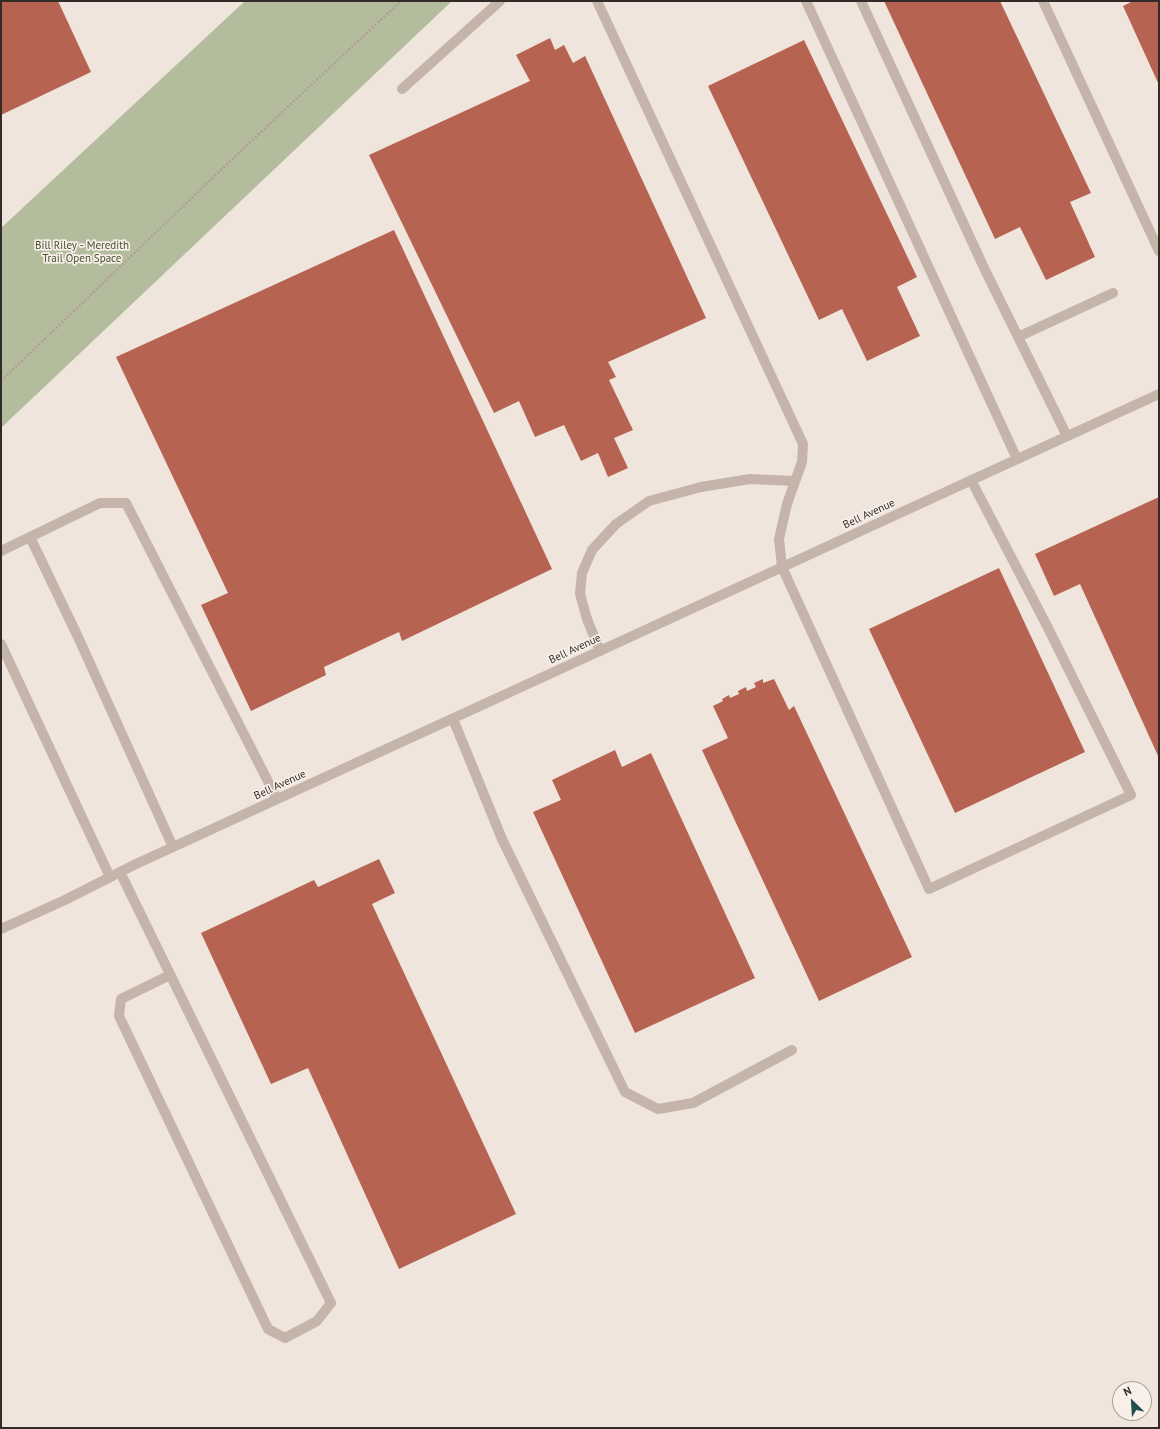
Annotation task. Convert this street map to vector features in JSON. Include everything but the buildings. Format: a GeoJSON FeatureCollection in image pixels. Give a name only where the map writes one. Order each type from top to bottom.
{"type":"FeatureCollection","features":[{"type":"Feature","properties":{"kind":"street"},"geometry":{"type":"LineString","coordinates":[[402,90],[500,1]]}},
{"type":"Feature","properties":{"kind":"street"},"geometry":{"type":"LineString","coordinates":[[597,1],[803,444],[802,462],[787,504],[779,539],[782,567],[929,889],[1131,794],[1043,617],[972,480]]}},
{"type":"Feature","properties":{"kind":"street"},"geometry":{"type":"LineString","coordinates":[[806,1],[1017,459]]}},
{"type":"Feature","properties":{"kind":"street"},"geometry":{"type":"LineString","coordinates":[[861,1],[985,270],[1067,436]]}},
{"type":"Feature","properties":{"kind":"street"},"geometry":{"type":"LineString","coordinates":[[1043,1],[1159,251]]}},
{"type":"Feature","properties":{"kind":"street"},"geometry":{"type":"LineString","coordinates":[[1018,337],[1113,293]]}},
{"type":"Feature","properties":{"kind":"street","name":"Bell Avenue"},"geometry":{"type":"LineString","coordinates":[[1,929],[65,900],[173,847],[1159,394]]}},
{"type":"Feature","properties":{"kind":"street"},"geometry":{"type":"LineString","coordinates":[[600,651],[587,619],[580,594],[582,573],[592,550],[616,524],[649,501],[701,486],[750,479],[794,481]]}},
{"type":"Feature","properties":{"kind":"street"},"geometry":{"type":"LineString","coordinates":[[1,551],[100,502],[126,504],[277,799]]}},
{"type":"Feature","properties":{"kind":"street"},"geometry":{"type":"LineString","coordinates":[[30,537],[78,637],[173,847]]}},
{"type":"Feature","properties":{"kind":"street"},"geometry":{"type":"LineString","coordinates":[[1,644],[110,877]]}},
{"type":"Feature","properties":{"kind":"street"},"geometry":{"type":"LineString","coordinates":[[453,719],[502,838],[625,1092],[658,1109],[693,1103],[792,1050]]}},
{"type":"Feature","properties":{"kind":"street"},"geometry":{"type":"LineString","coordinates":[[120,872],[331,1303],[317,1321],[285,1338],[268,1329],[119,1016],[121,999],[170,975]]}},
{"type":"Feature","properties":{"kind":"path"},"geometry":{"type":"LineString","coordinates":[[1,381],[240,151],[401,1]]}},
{"type":"Feature","properties":{"kind":"green space","name":"Bill Riley - Meredith Trail Open Space"},"geometry":{"type":"Polygon","coordinates":[[[245,1],[452,1],[1,428],[1,228],[245,1]]]}}]}
